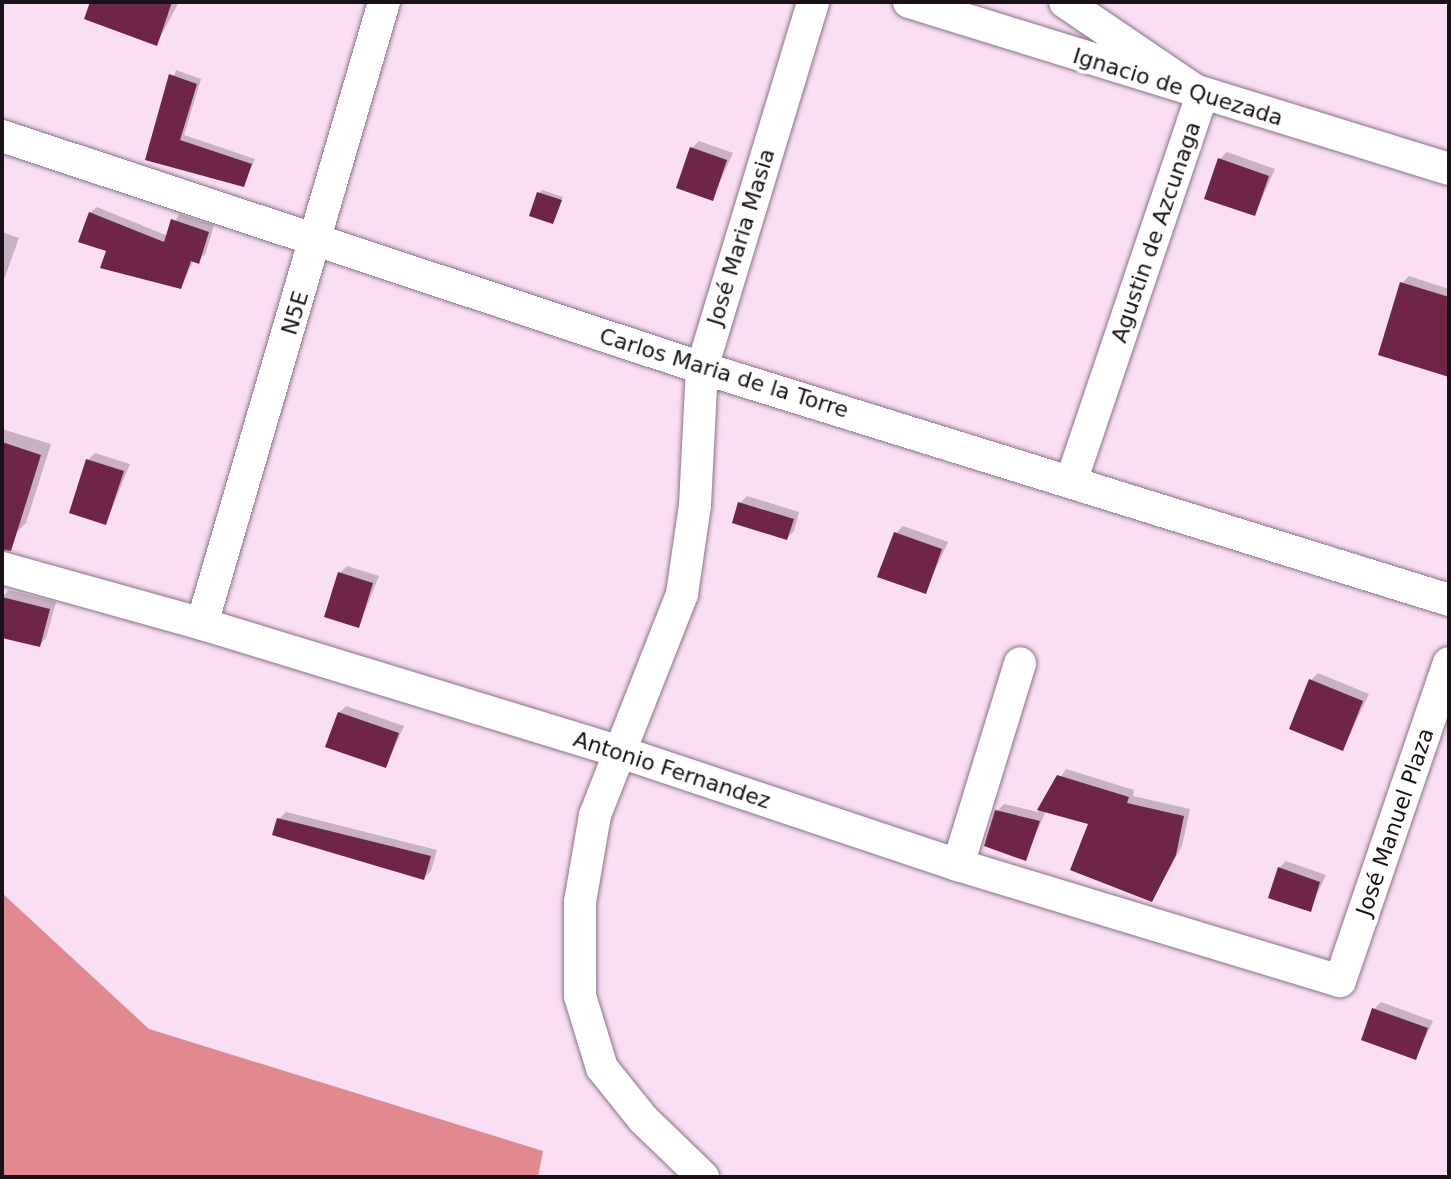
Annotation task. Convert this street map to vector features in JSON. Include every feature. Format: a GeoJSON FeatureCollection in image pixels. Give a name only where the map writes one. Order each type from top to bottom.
{"type":"FeatureCollection","features":[{"type":"Feature","properties":{"kind":"street","name":"N5E"},"geometry":{"type":"LineString","coordinates":[[202,624],[384,2]]}},
{"type":"Feature","properties":{"kind":"street","name":"José Maria Masia"},"geometry":{"type":"LineString","coordinates":[[703,1177],[643,1119],[602,1068],[580,996],[580,902],[595,815],[682,594],[695,505],[702,368],[813,2]]}},
{"type":"Feature","properties":{"kind":"street","name":"Ignacio de Quezada"},"geometry":{"type":"LineString","coordinates":[[909,2],[1449,169]]}},
{"type":"Feature","properties":{"kind":"street","name":"Agustin de Azcunaga"},"geometry":{"type":"LineString","coordinates":[[1065,2],[1202,95],[1072,480]]}},
{"type":"Feature","properties":{"kind":"street","name":"Carlos Maria de la Torre"},"geometry":{"type":"LineString","coordinates":[[2,136],[702,368],[1072,480],[1449,600]]}},
{"type":"Feature","properties":{"kind":"street","name":"Antonio Fernandez"},"geometry":{"type":"LineString","coordinates":[[2,568],[202,624],[620,752],[958,865],[1340,981]]}},
{"type":"Feature","properties":{"kind":"street"},"geometry":{"type":"LineString","coordinates":[[958,865],[1020,663]]}},
{"type":"Feature","properties":{"kind":"street","name":"José Manuel Plaza"},"geometry":{"type":"LineString","coordinates":[[1340,981],[1449,663]]}},
{"type":"Feature","properties":{"kind":"shaded area"},"geometry":{"type":"Polygon","coordinates":[[[2,893],[149,1029],[543,1151],[538,1177],[2,1177],[2,893]]]}},
{"type":"Feature","properties":{"kind":"building"},"geometry":{"type":"Polygon","coordinates":[[[90,2],[172,2],[157,46],[84,19],[90,2]]]}},
{"type":"Feature","properties":{"kind":"building"},"geometry":{"type":"Polygon","coordinates":[[[169,74],[197,84],[180,140],[252,164],[244,187],[145,160],[169,74]]]}},
{"type":"Feature","properties":{"kind":"building"},"geometry":{"type":"Polygon","coordinates":[[[690,147],[727,160],[713,201],[676,188],[690,147]]]}},
{"type":"Feature","properties":{"kind":"building"},"geometry":{"type":"Polygon","coordinates":[[[1218,158],[1269,176],[1255,216],[1204,199],[1218,158]]]}},
{"type":"Feature","properties":{"kind":"building"},"geometry":{"type":"Polygon","coordinates":[[[537,192],[562,200],[553,224],[529,216],[537,192]]]}},
{"type":"Feature","properties":{"kind":"building"},"geometry":{"type":"Polygon","coordinates":[[[89,212],[164,242],[171,219],[209,232],[199,264],[191,261],[181,289],[100,268],[106,251],[78,242],[89,212]]]}},
{"type":"Feature","properties":{"kind":"building"},"geometry":{"type":"Polygon","coordinates":[[[1400,282],[1449,297],[1449,377],[1378,355],[1400,282]]]}},
{"type":"Feature","properties":{"kind":"building"},"geometry":{"type":"Polygon","coordinates":[[[2,442],[41,455],[11,551],[2,550],[2,442]]]}},
{"type":"Feature","properties":{"kind":"building"},"geometry":{"type":"Polygon","coordinates":[[[86,459],[124,471],[106,525],[69,513],[86,459]]]}},
{"type":"Feature","properties":{"kind":"building"},"geometry":{"type":"Polygon","coordinates":[[[738,502],[794,519],[787,540],[732,523],[738,502]]]}},
{"type":"Feature","properties":{"kind":"building"},"geometry":{"type":"Polygon","coordinates":[[[894,532],[942,549],[926,594],[877,577],[894,532]]]}},
{"type":"Feature","properties":{"kind":"building"},"geometry":{"type":"Polygon","coordinates":[[[338,572],[373,583],[359,628],[324,617],[338,572]]]}},
{"type":"Feature","properties":{"kind":"building"},"geometry":{"type":"Polygon","coordinates":[[[2,597],[50,609],[40,647],[2,638],[2,597]]]}},
{"type":"Feature","properties":{"kind":"building"},"geometry":{"type":"Polygon","coordinates":[[[1309,679],[1363,701],[1343,751],[1289,729],[1309,679]]]}},
{"type":"Feature","properties":{"kind":"building"},"geometry":{"type":"Polygon","coordinates":[[[338,712],[399,733],[386,768],[325,747],[338,712]]]}},
{"type":"Feature","properties":{"kind":"building"},"geometry":{"type":"Polygon","coordinates":[[[1057,775],[1129,797],[1127,803],[1184,816],[1176,855],[1152,902],[1070,870],[1088,824],[1037,810],[1057,775]]]}},
{"type":"Feature","properties":{"kind":"building"},"geometry":{"type":"Polygon","coordinates":[[[995,810],[1040,821],[1026,861],[984,846],[995,810]]]}},
{"type":"Feature","properties":{"kind":"building"},"geometry":{"type":"Polygon","coordinates":[[[277,818],[431,856],[424,880],[272,835],[277,818]]]}},
{"type":"Feature","properties":{"kind":"building"},"geometry":{"type":"Polygon","coordinates":[[[1278,867],[1320,882],[1311,912],[1268,898],[1278,867]]]}},
{"type":"Feature","properties":{"kind":"building"},"geometry":{"type":"Polygon","coordinates":[[[1372,1008],[1428,1028],[1416,1060],[1361,1040],[1372,1008]]]}}]}
